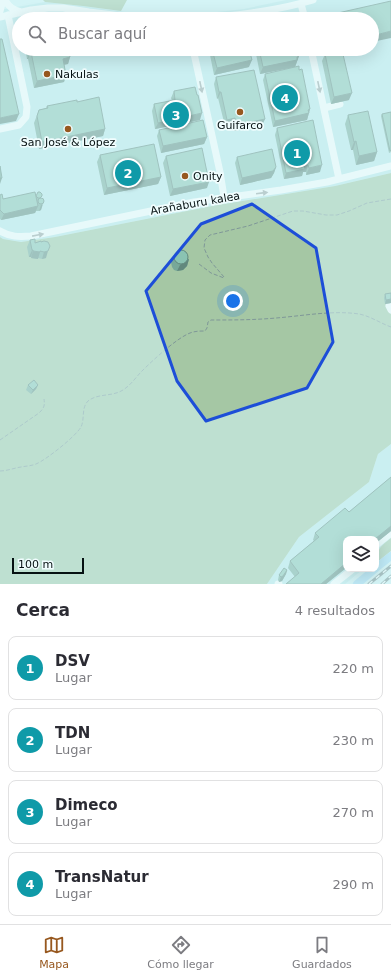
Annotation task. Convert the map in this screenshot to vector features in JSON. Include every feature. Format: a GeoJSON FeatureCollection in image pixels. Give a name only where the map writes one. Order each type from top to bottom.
{"type":"FeatureCollection","features":[{"type":"Feature","properties":{"kind":"main road"},"geometry":{"type":"LineString","coordinates":[[379,566],[391,556]]}},
{"type":"Feature","properties":{"kind":"main road"},"geometry":{"type":"LineString","coordinates":[[357,584],[372,572]]}},
{"type":"Feature","properties":{"kind":"lane"},"geometry":{"type":"LineString","coordinates":[[0,11],[4,0]]}},
{"type":"Feature","properties":{"kind":"lane"},"geometry":{"type":"LineString","coordinates":[[4,0],[14,10],[21,12],[48,8],[63,8],[89,12]]}},
{"type":"Feature","properties":{"kind":"lane"},"geometry":{"type":"LineString","coordinates":[[263,12],[313,0]]}},
{"type":"Feature","properties":{"kind":"lane"},"geometry":{"type":"LineString","coordinates":[[301,4],[303,12]]}},
{"type":"Feature","properties":{"kind":"lane"},"geometry":{"type":"LineString","coordinates":[[0,17],[12,14]]}},
{"type":"Feature","properties":{"kind":"lane"},"geometry":{"type":"LineString","coordinates":[[8,15],[12,34]]}},
{"type":"Feature","properties":{"kind":"lane"},"geometry":{"type":"LineString","coordinates":[[0,129],[19,125],[26,117],[27,107],[16,56]]}},
{"type":"Feature","properties":{"kind":"lane"},"geometry":{"type":"LineString","coordinates":[[195,56],[224,197]]}},
{"type":"Feature","properties":{"kind":"lane"},"geometry":{"type":"LineString","coordinates":[[313,56],[339,179]]}},
{"type":"Feature","properties":{"kind":"lane"},"geometry":{"type":"LineString","coordinates":[[324,108],[340,104]]}},
{"type":"Feature","properties":{"kind":"lane","name":"Arañaburu kalea"},"geometry":{"type":"LineString","coordinates":[[0,231],[10,236],[31,236],[224,197],[281,190],[327,182],[391,166]]}},
{"type":"Feature","properties":{"kind":"lane"},"geometry":{"type":"LineString","coordinates":[[379,543],[391,533]]}},
{"type":"Feature","properties":{"kind":"lane"},"geometry":{"type":"LineString","coordinates":[[334,584],[349,572]]}},
{"type":"Feature","properties":{"kind":"path"},"geometry":{"type":"LineString","coordinates":[[199,264],[224,278],[212,264],[204,248],[205,240],[210,235],[248,226],[293,211],[337,215],[367,203],[391,199]]}},
{"type":"Feature","properties":{"kind":"path"},"geometry":{"type":"LineString","coordinates":[[0,471],[30,466],[42,461],[72,438],[80,428],[85,407],[89,401],[95,397],[114,395],[122,391],[143,370],[180,339],[190,333],[205,330],[208,328],[208,322],[211,320],[260,320],[307,315],[353,313],[361,314],[391,326]]}},
{"type":"Feature","properties":{"kind":"path"},"geometry":{"type":"LineString","coordinates":[[0,440],[39,413],[44,408],[44,399]]}},
{"type":"Feature","properties":{"kind":"highlighted area"},"geometry":{"type":"Polygon","coordinates":[[[252,204],[316,248],[333,342],[307,388],[206,421],[177,381],[146,291],[201,224],[252,204]]]}},
{"type":"Feature","properties":{"kind":"shaded area"},"geometry":{"type":"Polygon","coordinates":[[[286,0],[391,0],[391,173],[335,186],[212,206],[55,237],[21,242],[3,239],[0,237],[0,10],[45,2],[124,12],[12,12],[12,56],[379,56],[379,12],[217,12],[244,9],[286,0]]]}},
{"type":"Feature","properties":{"kind":"shaded area"},"geometry":{"type":"Polygon","coordinates":[[[391,444],[391,538],[379,550],[379,536],[343,536],[343,572],[359,572],[345,584],[267,584],[299,537],[369,482],[378,454],[391,444]]]}},
{"type":"Feature","properties":{"kind":"green space"},"geometry":{"type":"Polygon","coordinates":[[[43,0],[127,0],[121,11],[45,2],[43,0]]]}},
{"type":"Feature","properties":{"kind":"green space"},"geometry":{"type":"Polygon","coordinates":[[[391,173],[391,444],[378,454],[369,482],[299,537],[267,584],[0,584],[0,237],[3,239],[21,242],[55,237],[212,206],[335,186],[391,173]]]}},
{"type":"Feature","properties":{"kind":"green space"},"geometry":{"type":"Polygon","coordinates":[[[391,538],[391,551],[379,561],[379,550],[384,543],[391,538]]]}},
{"type":"Feature","properties":{"kind":"building"},"geometry":{"type":"Polygon","coordinates":[[[391,1],[391,31],[379,34],[379,12],[342,12],[391,1]]]}},
{"type":"Feature","properties":{"kind":"building"},"geometry":{"type":"Polygon","coordinates":[[[0,39],[2,39],[19,114],[0,118],[0,39]]]}},
{"type":"Feature","properties":{"kind":"building"},"geometry":{"type":"Polygon","coordinates":[[[32,56],[70,56],[63,59],[66,75],[37,81],[32,56]]]}},
{"type":"Feature","properties":{"kind":"building"},"geometry":{"type":"Polygon","coordinates":[[[214,56],[251,56],[252,60],[217,68],[214,56]]]}},
{"type":"Feature","properties":{"kind":"building"},"geometry":{"type":"Polygon","coordinates":[[[261,56],[299,56],[297,57],[297,60],[263,67],[261,56]]]}},
{"type":"Feature","properties":{"kind":"building"},"geometry":{"type":"Polygon","coordinates":[[[325,56],[343,56],[352,93],[334,97],[325,56]]]}},
{"type":"Feature","properties":{"kind":"building"},"geometry":{"type":"Polygon","coordinates":[[[299,66],[299,70],[302,69],[310,109],[308,110],[309,113],[275,121],[265,74],[299,66]]]}},
{"type":"Feature","properties":{"kind":"building","name":"Guifarco"},"geometry":{"type":"Polygon","coordinates":[[[254,70],[265,119],[237,125],[235,118],[227,120],[216,77],[254,70]]]}},
{"type":"Feature","properties":{"kind":"building"},"geometry":{"type":"Polygon","coordinates":[[[195,87],[202,113],[158,123],[154,104],[175,100],[174,91],[195,87]]]}},
{"type":"Feature","properties":{"kind":"building","name":"San José & López"},"geometry":{"type":"Polygon","coordinates":[[[99,97],[105,129],[42,142],[37,116],[39,110],[48,108],[47,106],[99,97]]]}},
{"type":"Feature","properties":{"kind":"building"},"geometry":{"type":"Polygon","coordinates":[[[368,111],[377,152],[359,156],[356,141],[354,142],[348,115],[368,111]]]}},
{"type":"Feature","properties":{"kind":"building"},"geometry":{"type":"Polygon","coordinates":[[[391,112],[391,150],[390,151],[382,114],[391,112]]]}},
{"type":"Feature","properties":{"kind":"building"},"geometry":{"type":"Polygon","coordinates":[[[203,120],[207,137],[163,146],[159,130],[203,120]]]}},
{"type":"Feature","properties":{"kind":"building"},"geometry":{"type":"Polygon","coordinates":[[[313,120],[322,165],[309,168],[308,165],[304,166],[305,169],[286,173],[277,128],[313,120]]]}},
{"type":"Feature","properties":{"kind":"building"},"geometry":{"type":"Polygon","coordinates":[[[154,144],[161,177],[107,188],[100,155],[154,144]]]}},
{"type":"Feature","properties":{"kind":"building","name":"Onity"},"geometry":{"type":"Polygon","coordinates":[[[202,148],[209,182],[173,189],[166,156],[202,148]]]}},
{"type":"Feature","properties":{"kind":"building"},"geometry":{"type":"Polygon","coordinates":[[[272,149],[276,167],[273,171],[242,178],[237,157],[272,149]]]}},
{"type":"Feature","properties":{"kind":"building"},"geometry":{"type":"Polygon","coordinates":[[[0,166],[2,178],[0,178],[0,166]]]}},
{"type":"Feature","properties":{"kind":"building"},"geometry":{"type":"Polygon","coordinates":[[[35,192],[38,206],[4,214],[0,210],[0,195],[2,194],[3,199],[35,192]]]}},
{"type":"Feature","properties":{"kind":"building"},"geometry":{"type":"Polygon","coordinates":[[[38,192],[42,194],[40,198],[36,196],[38,192]]]}},
{"type":"Feature","properties":{"kind":"building"},"geometry":{"type":"Polygon","coordinates":[[[41,198],[44,201],[41,204],[38,201],[41,198]]]}},
{"type":"Feature","properties":{"kind":"building"},"geometry":{"type":"Polygon","coordinates":[[[35,239],[35,243],[41,241],[48,242],[50,246],[48,251],[33,251],[30,240],[35,239]]]}},
{"type":"Feature","properties":{"kind":"building"},"geometry":{"type":"Polygon","coordinates":[[[178,250],[184,250],[188,254],[188,260],[184,264],[178,264],[174,260],[174,254],[178,250]]]}},
{"type":"Feature","properties":{"kind":"building"},"geometry":{"type":"Polygon","coordinates":[[[391,293],[391,299],[386,300],[385,294],[391,293]]]}},
{"type":"Feature","properties":{"kind":"building"},"geometry":{"type":"Polygon","coordinates":[[[34,380],[38,385],[33,390],[28,385],[34,380]]]}},
{"type":"Feature","properties":{"kind":"building"},"geometry":{"type":"Polygon","coordinates":[[[391,477],[391,526],[379,536],[343,536],[343,566],[321,584],[286,584],[299,573],[290,561],[319,537],[315,533],[345,508],[349,512],[391,477]]]}},
{"type":"Feature","properties":{"kind":"building"},"geometry":{"type":"Polygon","coordinates":[[[284,568],[287,570],[281,577],[279,575],[284,568]]]}},
{"type":"Feature","properties":{"kind":"railway"},"geometry":{"type":"LineString","coordinates":[[369,584],[391,566]]}},
{"type":"Feature","properties":{"kind":"railway"},"geometry":{"type":"LineString","coordinates":[[382,584],[391,576]]}},
{"type":"Feature","properties":{"kind":"place","name":"Nakulas"},"geometry":{"type":"Point","coordinates":[47,74]}},
{"type":"Feature","properties":{"kind":"place","name":"TransNatur"},"geometry":{"type":"Point","coordinates":[285,98]}},
{"type":"Feature","properties":{"kind":"place","name":"Guifarco"},"geometry":{"type":"Point","coordinates":[240,112]}},
{"type":"Feature","properties":{"kind":"place","name":"Dimeco"},"geometry":{"type":"Point","coordinates":[176,115]}},
{"type":"Feature","properties":{"kind":"place","name":"San José & López"},"geometry":{"type":"Point","coordinates":[68,129]}},
{"type":"Feature","properties":{"kind":"place","name":"DSV"},"geometry":{"type":"Point","coordinates":[297,153]}},
{"type":"Feature","properties":{"kind":"place","name":"TDN"},"geometry":{"type":"Point","coordinates":[128,173]}},
{"type":"Feature","properties":{"kind":"place","name":"Onity"},"geometry":{"type":"Point","coordinates":[185,176]}}]}
